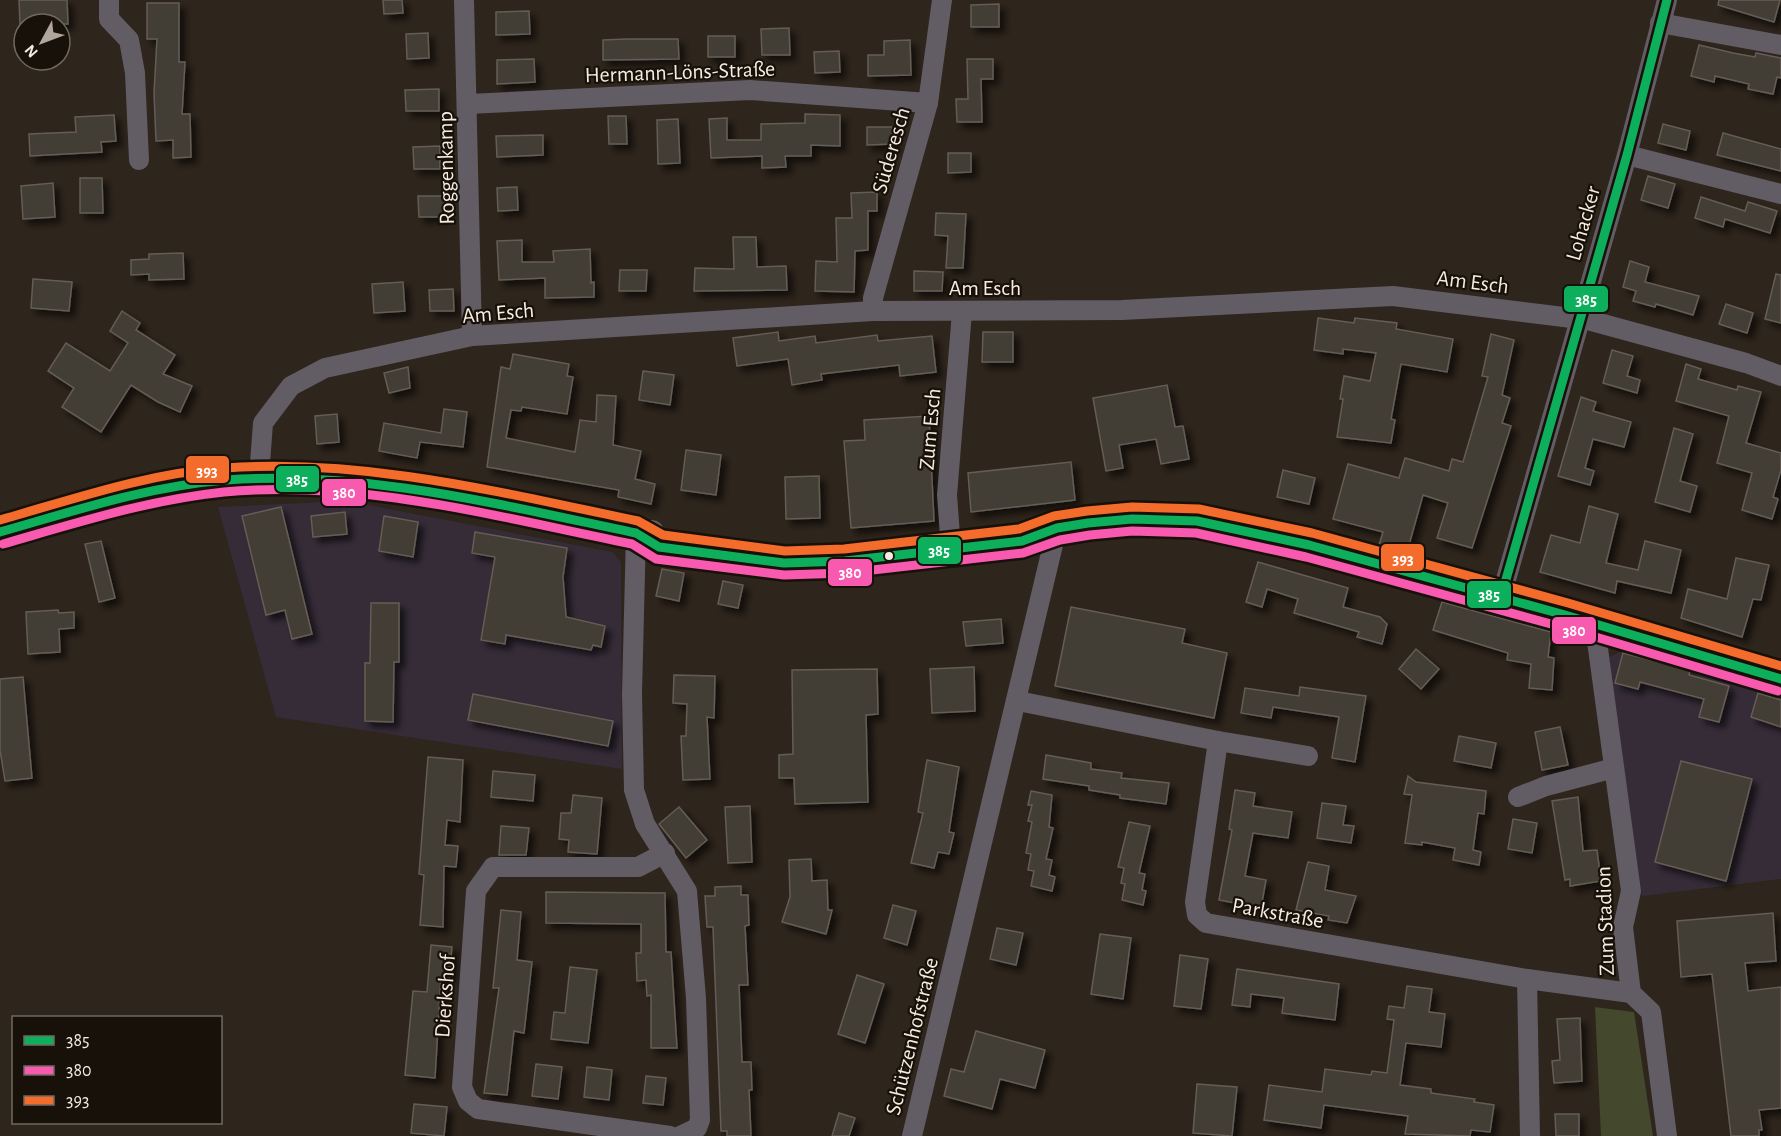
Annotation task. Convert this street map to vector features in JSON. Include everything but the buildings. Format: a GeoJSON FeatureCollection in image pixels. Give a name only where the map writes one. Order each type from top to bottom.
{"type":"FeatureCollection","features":[{"type":"Feature","properties":{"kind":"main road"},"geometry":{"type":"LineString","coordinates":[[0,532],[141,494],[225,480],[263,479],[332,479],[369,483],[463,498],[636,533],[658,532],[726,544],[786,548],[950,542],[1020,526],[1057,528],[1132,519],[1197,521],[1248,530],[1501,597],[1781,679]]}},
{"type":"Feature","properties":{"kind":"street"},"geometry":{"type":"LineString","coordinates":[[109,0],[109,19],[129,40],[135,73],[139,160]]}},
{"type":"Feature","properties":{"kind":"street","name":"Roggenkamp"},"geometry":{"type":"LineString","coordinates":[[464,0],[472,336]]}},
{"type":"Feature","properties":{"kind":"street","name":"Süderesch"},"geometry":{"type":"LineString","coordinates":[[873,311],[873,298],[928,103],[942,0]]}},
{"type":"Feature","properties":{"kind":"street","name":"Lohacker"},"geometry":{"type":"LineString","coordinates":[[1501,597],[1627,155],[1667,0]]}},
{"type":"Feature","properties":{"kind":"street"},"geometry":{"type":"LineString","coordinates":[[1660,23],[1781,45]]}},
{"type":"Feature","properties":{"kind":"street","name":"Hermann-Löns-Straße"},"geometry":{"type":"LineString","coordinates":[[468,104],[750,90],[928,103]]}},
{"type":"Feature","properties":{"kind":"street"},"geometry":{"type":"LineString","coordinates":[[1627,155],[1781,195]]}},
{"type":"Feature","properties":{"kind":"street","name":"Am Esch"},"geometry":{"type":"LineString","coordinates":[[263,479],[260,463],[264,423],[291,386],[325,368],[472,336],[873,311],[1122,310],[1393,296],[1580,318],[1746,363],[1781,376]]}},
{"type":"Feature","properties":{"kind":"street","name":"Zum Esch"},"geometry":{"type":"LineString","coordinates":[[950,542],[948,495],[962,312]]}},
{"type":"Feature","properties":{"kind":"street","name":"Schützenhofstraße"},"geometry":{"type":"LineString","coordinates":[[912,1136],[1057,528]]}},
{"type":"Feature","properties":{"kind":"street"},"geometry":{"type":"LineString","coordinates":[[636,533],[632,694],[634,790],[645,824],[687,891],[696,998],[700,1120],[697,1128],[680,1136]]}},
{"type":"Feature","properties":{"kind":"street","name":"Zum Stadion"},"geometry":{"type":"LineString","coordinates":[[1598,626],[1596,634],[1631,891],[1623,927],[1631,993],[1651,1012],[1667,1136]]}},
{"type":"Feature","properties":{"kind":"street"},"geometry":{"type":"LineString","coordinates":[[1017,701],[1218,741],[1308,756]]}},
{"type":"Feature","properties":{"kind":"street","name":"Parkstraße"},"geometry":{"type":"LineString","coordinates":[[1218,741],[1195,902],[1197,915],[1206,923],[1527,979],[1631,993]]}},
{"type":"Feature","properties":{"kind":"street"},"geometry":{"type":"LineString","coordinates":[[1518,797],[1546,786],[1614,768]]}},
{"type":"Feature","properties":{"kind":"street","name":"Dierkshof"},"geometry":{"type":"LineString","coordinates":[[665,853],[638,867],[492,867],[476,891],[462,1087],[468,1101],[478,1109],[670,1136]]}},
{"type":"Feature","properties":{"kind":"street"},"geometry":{"type":"LineString","coordinates":[[1527,979],[1530,1136]]}},
{"type":"Feature","properties":{"kind":"shaded area"},"geometry":{"type":"Polygon","coordinates":[[[347,501],[612,552],[621,562],[622,769],[276,717],[218,507],[347,501]]]}},
{"type":"Feature","properties":{"kind":"shaded area"},"geometry":{"type":"Polygon","coordinates":[[[1624,650],[1700,671],[1707,677],[1781,698],[1781,879],[1642,896],[1607,658],[1624,650]]]}},
{"type":"Feature","properties":{"kind":"green space"},"geometry":{"type":"Polygon","coordinates":[[[1595,1007],[1634,1012],[1653,1136],[1601,1136],[1595,1007]]]}},
{"type":"Feature","properties":{"kind":"transit line","name":"385"},"geometry":{"type":"LineString","coordinates":[[1501,597],[1627,155],[1667,0]]}},
{"type":"Feature","properties":{"kind":"transit line","name":"393"},"geometry":{"type":"LineString","coordinates":[[0,520],[111,488],[168,475],[225,468],[277,466],[330,468],[433,480],[638,521],[663,535],[785,551],[844,549],[1019,529],[1054,516],[1087,511],[1132,507],[1199,509],[1312,533],[1568,603],[1781,666]]}},
{"type":"Feature","properties":{"kind":"transit line","name":"385"},"geometry":{"type":"LineString","coordinates":[[0,532],[112,500],[169,488],[226,480],[278,478],[330,480],[432,492],[636,533],[659,547],[784,563],[845,561],[1022,541],[1057,528],[1088,523],[1132,519],[1197,521],[1309,545],[1565,615],[1781,679]]}},
{"type":"Feature","properties":{"kind":"transit line","name":"380"},"geometry":{"type":"LineString","coordinates":[[3,544],[112,513],[168,501],[224,492],[275,489],[326,491],[429,503],[632,544],[656,559],[784,575],[846,573],[1023,553],[1060,540],[1090,535],[1132,531],[1196,533],[1306,557],[1562,627],[1778,691]]}}]}
